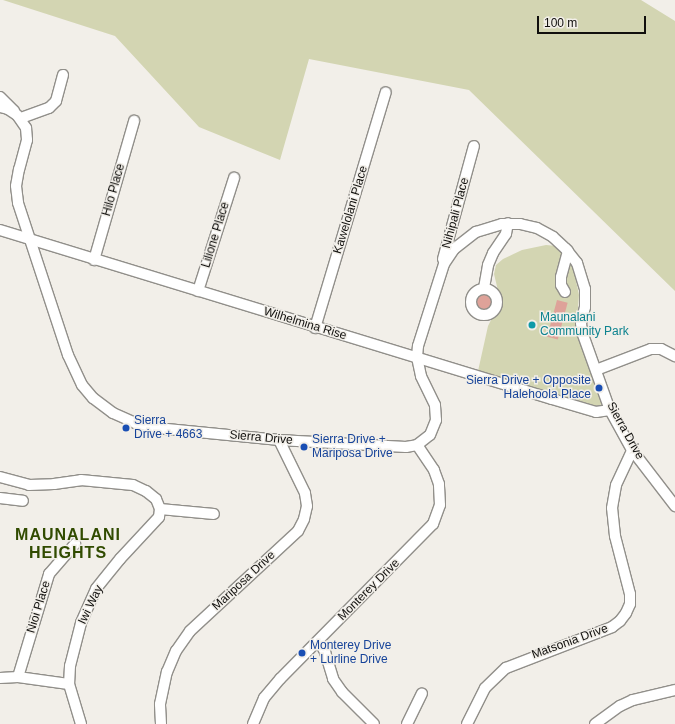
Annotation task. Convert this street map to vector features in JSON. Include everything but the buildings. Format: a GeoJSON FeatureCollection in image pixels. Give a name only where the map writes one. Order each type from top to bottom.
{"type":"FeatureCollection","features":[{"type":"Feature","properties":{"kind":"street"},"geometry":{"type":"LineString","coordinates":[[0,107],[8,109],[19,116],[49,108],[56,101],[63,75]]}},
{"type":"Feature","properties":{"kind":"street","name":"Kawelolani Place"},"geometry":{"type":"LineString","coordinates":[[315,328],[386,92]]}},
{"type":"Feature","properties":{"kind":"street"},"geometry":{"type":"LineString","coordinates":[[0,97],[19,116]]}},
{"type":"Feature","properties":{"kind":"street","name":"Sierra Drive"},"geometry":{"type":"LineString","coordinates":[[19,116],[26,128],[27,140],[16,186],[18,203],[29,240],[74,371],[82,385],[102,405],[125,419],[150,427],[279,440],[406,447],[417,445],[430,435],[435,425],[435,405],[418,370],[417,357],[418,346],[446,260],[461,242],[484,228],[508,224],[520,224],[537,228],[553,237],[568,251],[577,263],[583,280],[585,302],[581,329],[610,410],[632,450],[675,506]]}},
{"type":"Feature","properties":{"kind":"street","name":"Hilo Place"},"geometry":{"type":"LineString","coordinates":[[94,260],[134,121]]}},
{"type":"Feature","properties":{"kind":"street","name":"Nihipali Place"},"geometry":{"type":"LineString","coordinates":[[438,281],[474,146]]}},
{"type":"Feature","properties":{"kind":"street","name":"Lilione Place"},"geometry":{"type":"LineString","coordinates":[[198,291],[234,178]]}},
{"type":"Feature","properties":{"kind":"street"},"geometry":{"type":"LineString","coordinates":[[484,288],[488,265],[493,253],[506,234],[508,224]]}},
{"type":"Feature","properties":{"kind":"street","name":"Wilhelmina Rise"},"geometry":{"type":"LineString","coordinates":[[0,230],[315,328],[417,357],[596,412],[610,410]]}},
{"type":"Feature","properties":{"kind":"street"},"geometry":{"type":"LineString","coordinates":[[565,292],[561,285],[561,277],[568,251]]}},
{"type":"Feature","properties":{"kind":"street"},"geometry":{"type":"LineString","coordinates":[[596,370],[651,349],[666,351],[675,356]]}},
{"type":"Feature","properties":{"kind":"street","name":"Mariposa Drive"},"geometry":{"type":"LineString","coordinates":[[161,724],[160,704],[167,672],[176,651],[190,631],[298,531],[304,519],[307,506],[305,493],[279,440]]}},
{"type":"Feature","properties":{"kind":"street","name":"Monterey Drive"},"geometry":{"type":"LineString","coordinates":[[253,724],[264,698],[280,679],[429,529],[436,518],[441,499],[439,484],[434,470],[417,445]]}},
{"type":"Feature","properties":{"kind":"street","name":"Matsonia Drive"},"geometry":{"type":"LineString","coordinates":[[467,724],[485,688],[506,668],[612,627],[620,621],[626,613],[630,604],[630,594],[615,536],[612,508],[616,485],[632,450]]}},
{"type":"Feature","properties":{"kind":"street"},"geometry":{"type":"LineString","coordinates":[[0,477],[29,485],[54,484],[81,480],[133,485],[146,491],[156,499],[160,509],[214,514]]}},
{"type":"Feature","properties":{"kind":"street"},"geometry":{"type":"LineString","coordinates":[[0,498],[23,501]]}},
{"type":"Feature","properties":{"kind":"street","name":"Iwi Way"},"geometry":{"type":"LineString","coordinates":[[81,724],[69,684],[70,666],[81,623],[96,589],[120,559],[159,517],[160,509]]}},
{"type":"Feature","properties":{"kind":"street","name":"Nioi Place"},"geometry":{"type":"LineString","coordinates":[[18,677],[50,574],[75,544]]}},
{"type":"Feature","properties":{"kind":"street"},"geometry":{"type":"LineString","coordinates":[[319,641],[325,652],[333,680],[342,692],[374,724]]}},
{"type":"Feature","properties":{"kind":"street"},"geometry":{"type":"LineString","coordinates":[[0,678],[18,677],[69,684]]}},
{"type":"Feature","properties":{"kind":"street"},"geometry":{"type":"LineString","coordinates":[[595,724],[620,706],[633,700],[675,690]]}},
{"type":"Feature","properties":{"kind":"street"},"geometry":{"type":"LineString","coordinates":[[407,724],[422,693]]}},
{"type":"Feature","properties":{"kind":"green space"},"geometry":{"type":"Polygon","coordinates":[[[3,0],[641,0],[675,21],[675,291],[469,90],[309,59],[280,160],[199,127],[115,36],[3,0]]]}},
{"type":"Feature","properties":{"kind":"green space","name":"Maunalani Community Park"},"geometry":{"type":"Polygon","coordinates":[[[546,245],[557,246],[567,258],[574,271],[579,295],[576,333],[602,401],[600,407],[478,371],[488,326],[500,299],[494,274],[496,265],[503,259],[522,250],[546,245]]]}},
{"type":"Feature","properties":{"kind":"place","name":"Maunalani Community Park"},"geometry":{"type":"Point","coordinates":[532,325]}},
{"type":"Feature","properties":{"kind":"place","name":"Sierra Drive + Opposite Halehoola Place"},"geometry":{"type":"Point","coordinates":[599,388]}},
{"type":"Feature","properties":{"kind":"place","name":"Sierra Drive + 4663"},"geometry":{"type":"Point","coordinates":[126,428]}},
{"type":"Feature","properties":{"kind":"place","name":"Sierra Drive + Mariposa Drive"},"geometry":{"type":"Point","coordinates":[304,447]}},
{"type":"Feature","properties":{"kind":"place","name":"Monterey Drive + Lurline Drive"},"geometry":{"type":"Point","coordinates":[302,653]}},
{"type":"Feature","properties":{"kind":"district","name":"MAUNALANI HEIGHTS"},"geometry":{"type":"Point","coordinates":[68,544]}}]}
